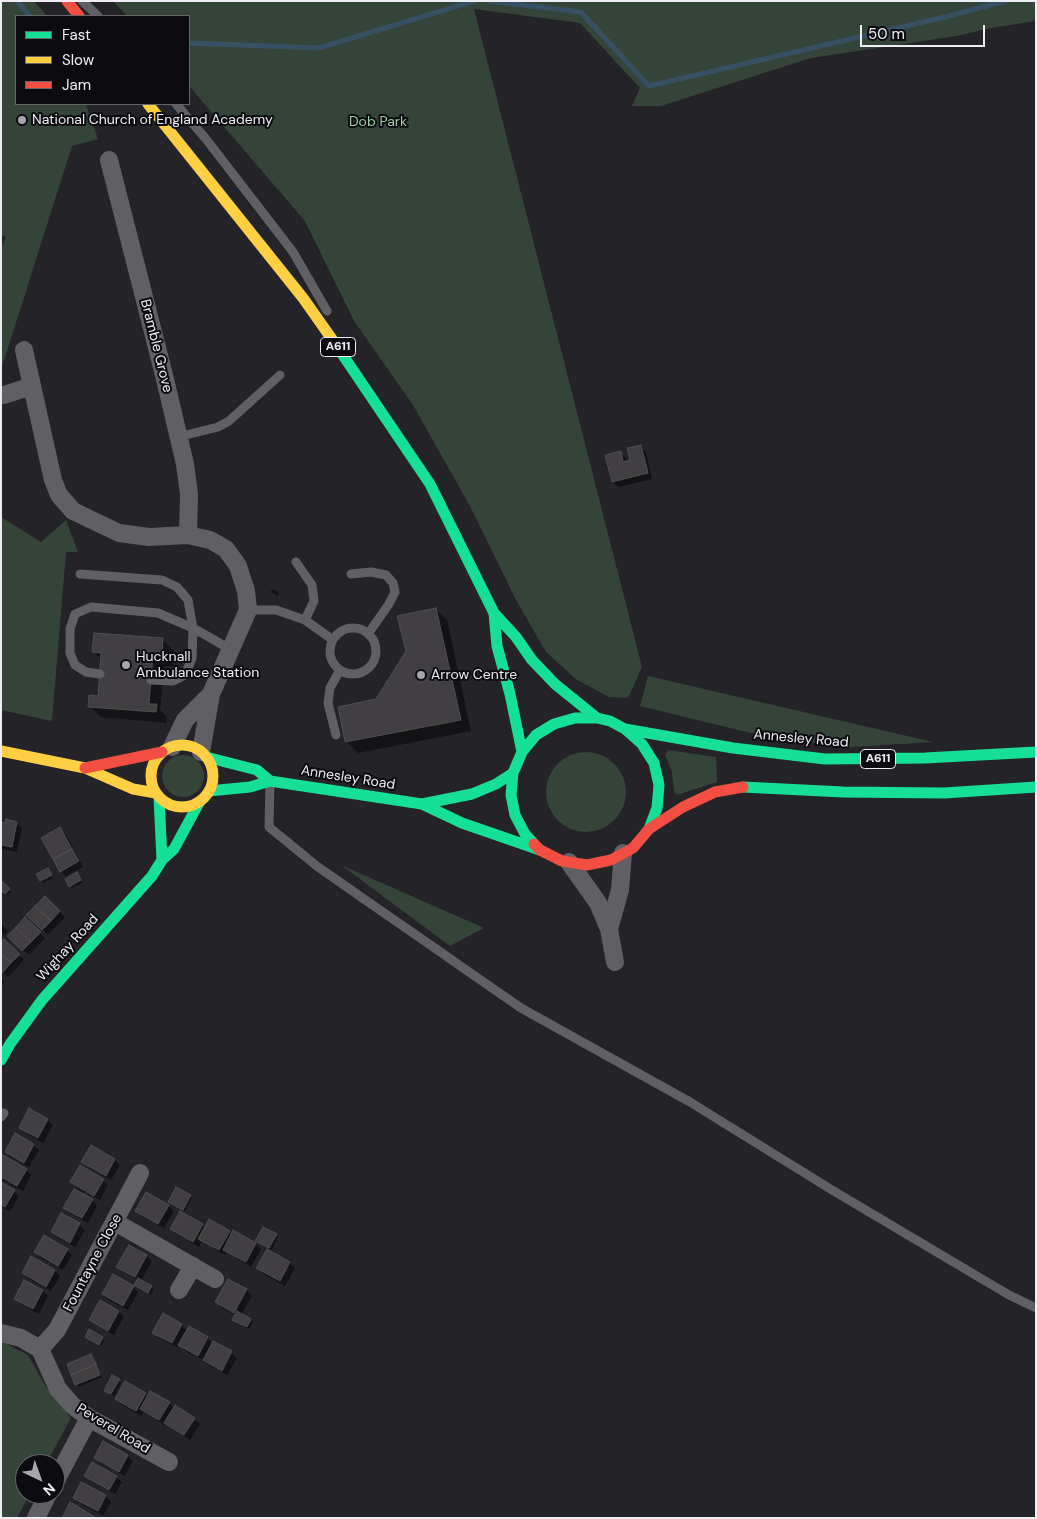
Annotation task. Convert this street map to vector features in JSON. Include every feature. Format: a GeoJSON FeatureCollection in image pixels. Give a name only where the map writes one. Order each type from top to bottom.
{"type":"FeatureCollection","features":[{"type":"Feature","properties":{"kind":"main road"},"geometry":{"type":"LineString","coordinates":[[67,1],[78,15]]}},
{"type":"Feature","properties":{"kind":"main road","name":"A611"},"geometry":{"type":"LineString","coordinates":[[149,105],[303,298],[344,356],[430,484],[494,612],[516,637],[532,660],[555,684],[597,718]]}},
{"type":"Feature","properties":{"kind":"main road","name":"A611"},"geometry":{"type":"LineString","coordinates":[[494,612],[497,646],[510,694],[522,752]]}},
{"type":"Feature","properties":{"kind":"main road"},"geometry":{"type":"LineString","coordinates":[[649,829],[657,808],[659,785],[656,770],[654,763],[642,744],[625,729],[610,721],[597,718],[575,718],[554,724],[536,735],[522,752],[513,774],[511,795],[515,816],[525,834],[540,850],[562,862],[587,865],[611,860],[633,848],[649,829],[691,803],[715,792],[738,787],[843,792],[944,793],[1036,787]]}},
{"type":"Feature","properties":{"kind":"main road","name":"Annesley Road"},"geometry":{"type":"LineString","coordinates":[[625,729],[733,748],[826,759],[925,758],[1036,752]]}},
{"type":"Feature","properties":{"kind":"main road"},"geometry":{"type":"LineString","coordinates":[[1,751],[85,768],[133,789],[157,795],[168,804],[179,807],[190,806],[200,801],[209,791],[212,774],[204,755],[195,748],[184,745],[85,768]]}},
{"type":"Feature","properties":{"kind":"main road"},"geometry":{"type":"LineString","coordinates":[[162,860],[157,795],[152,783],[151,771],[155,761],[167,750]]}},
{"type":"Feature","properties":{"kind":"main road","name":"Annesley Road"},"geometry":{"type":"LineString","coordinates":[[204,755],[257,770],[270,780]]}},
{"type":"Feature","properties":{"kind":"main road","name":"Annesley Road"},"geometry":{"type":"LineString","coordinates":[[422,804],[472,794],[496,784],[513,774]]}},
{"type":"Feature","properties":{"kind":"main road","name":"Annesley Road"},"geometry":{"type":"LineString","coordinates":[[209,791],[250,787],[270,780],[422,804],[462,823],[540,850]]}},
{"type":"Feature","properties":{"kind":"main road","name":"Wighay Road"},"geometry":{"type":"LineString","coordinates":[[1,1060],[10,1044],[42,1000],[152,876],[162,860],[174,849],[200,801]]}},
{"type":"Feature","properties":{"kind":"street","name":"Bramble Grove"},"geometry":{"type":"LineString","coordinates":[[109,160],[178,436],[189,494],[188,534]]}},
{"type":"Feature","properties":{"kind":"street"},"geometry":{"type":"LineString","coordinates":[[24,350],[53,480],[59,495],[73,511],[119,534],[140,537],[188,534],[218,544],[233,557],[243,578],[248,610],[211,694],[204,755]]}},
{"type":"Feature","properties":{"kind":"street"},"geometry":{"type":"LineString","coordinates":[[4,395],[32,386]]}},
{"type":"Feature","properties":{"kind":"street"},"geometry":{"type":"LineString","coordinates":[[167,750],[185,720],[211,694]]}},
{"type":"Feature","properties":{"kind":"street"},"geometry":{"type":"LineString","coordinates":[[610,929],[620,890],[623,853]]}},
{"type":"Feature","properties":{"kind":"street"},"geometry":{"type":"LineString","coordinates":[[569,862],[598,903],[610,929],[615,962]]}},
{"type":"Feature","properties":{"kind":"street","name":"Fountayne Close"},"geometry":{"type":"LineString","coordinates":[[40,1349],[57,1330],[140,1173]]}},
{"type":"Feature","properties":{"kind":"street"},"geometry":{"type":"LineString","coordinates":[[114,1222],[215,1279]]}},
{"type":"Feature","properties":{"kind":"street"},"geometry":{"type":"LineString","coordinates":[[179,1290],[193,1266]]}},
{"type":"Feature","properties":{"kind":"street"},"geometry":{"type":"LineString","coordinates":[[1,1333],[21,1338],[40,1349]]}},
{"type":"Feature","properties":{"kind":"street","name":"Peverel Road"},"geometry":{"type":"LineString","coordinates":[[40,1349],[58,1390],[72,1405],[89,1418],[169,1462]]}},
{"type":"Feature","properties":{"kind":"street"},"geometry":{"type":"LineString","coordinates":[[65,1463],[89,1418]]}},
{"type":"Feature","properties":{"kind":"street"},"geometry":{"type":"LineString","coordinates":[[36,1518],[43,1504]]}},
{"type":"Feature","properties":{"kind":"lane"},"geometry":{"type":"LineString","coordinates":[[82,1],[97,15]]}},
{"type":"Feature","properties":{"kind":"lane"},"geometry":{"type":"LineString","coordinates":[[177,105],[206,139],[293,252],[325,306],[344,356]]}},
{"type":"Feature","properties":{"kind":"lane"},"geometry":{"type":"LineString","coordinates":[[178,436],[218,427],[229,421],[280,375]]}},
{"type":"Feature","properties":{"kind":"lane"},"geometry":{"type":"LineString","coordinates":[[296,562],[312,584],[314,601],[305,620]]}},
{"type":"Feature","properties":{"kind":"lane"},"geometry":{"type":"LineString","coordinates":[[351,574],[371,572],[386,575],[393,583],[395,592],[390,604],[368,634]]}},
{"type":"Feature","properties":{"kind":"lane"},"geometry":{"type":"LineString","coordinates":[[80,574],[162,580],[177,587],[188,600],[193,628],[192,658],[185,675],[173,680],[151,680]]}},
{"type":"Feature","properties":{"kind":"lane"},"geometry":{"type":"LineString","coordinates":[[100,674],[86,672],[74,665],[70,653],[70,629],[75,614],[91,607],[158,614],[193,628],[230,649]]}},
{"type":"Feature","properties":{"kind":"lane"},"geometry":{"type":"LineString","coordinates":[[248,610],[276,610],[305,620],[333,640]]}},
{"type":"Feature","properties":{"kind":"lane"},"geometry":{"type":"LineString","coordinates":[[349,628],[356,628],[368,634],[375,645],[374,659],[371,665],[366,670],[353,674],[340,670],[332,660],[330,646],[333,640],[337,635],[349,628]]}},
{"type":"Feature","properties":{"kind":"lane"},"geometry":{"type":"LineString","coordinates":[[336,735],[328,703],[330,688],[340,670]]}},
{"type":"Feature","properties":{"kind":"lane"},"geometry":{"type":"LineString","coordinates":[[270,780],[270,827],[318,867],[414,935],[521,1008],[690,1102],[832,1190],[1009,1295],[1036,1308]]}},
{"type":"Feature","properties":{"kind":"green space"},"geometry":{"type":"Polygon","coordinates":[[[1,1],[34,1],[46,15],[15,15],[15,105],[86,105],[98,139],[72,146],[1,370],[1,249],[6,237],[1,235],[1,1]]]}},
{"type":"Feature","properties":{"kind":"green space","name":"Dob Park"},"geometry":{"type":"Polygon","coordinates":[[[113,1],[1036,1],[1036,21],[991,28],[957,36],[811,58],[661,106],[632,106],[640,88],[580,23],[474,9],[642,667],[628,698],[609,697],[577,680],[546,652],[515,598],[471,508],[413,405],[354,321],[305,221],[190,87],[190,15],[126,15],[113,1]]]}},
{"type":"Feature","properties":{"kind":"green space"},"geometry":{"type":"Polygon","coordinates":[[[1,517],[41,542],[66,520],[78,552],[66,552],[52,721],[1,710],[1,517]]]}},
{"type":"Feature","properties":{"kind":"green space"},"geometry":{"type":"Polygon","coordinates":[[[648,676],[933,742],[851,747],[771,738],[640,706],[648,676]]]}},
{"type":"Feature","properties":{"kind":"green space"},"geometry":{"type":"Polygon","coordinates":[[[668,750],[716,757],[717,782],[677,795],[674,792],[672,772],[665,755],[668,750]]]}},
{"type":"Feature","properties":{"kind":"green space"},"geometry":{"type":"Polygon","coordinates":[[[586,752],[601,755],[614,764],[623,777],[626,792],[623,807],[614,820],[601,829],[586,832],[571,829],[558,820],[549,807],[546,792],[549,777],[558,764],[571,755],[586,752]]]}},
{"type":"Feature","properties":{"kind":"green space"},"geometry":{"type":"Polygon","coordinates":[[[187,755],[195,758],[201,764],[204,776],[201,788],[195,794],[179,797],[171,794],[165,788],[162,772],[165,764],[171,758],[187,755]]]}},
{"type":"Feature","properties":{"kind":"green space"},"geometry":{"type":"Polygon","coordinates":[[[341,865],[484,928],[450,946],[341,865]]]}},
{"type":"Feature","properties":{"kind":"green space"},"geometry":{"type":"Polygon","coordinates":[[[1,1341],[28,1355],[46,1387],[71,1418],[51,1454],[15,1454],[15,1504],[25,1504],[17,1518],[1,1518],[1,1341]]]}},
{"type":"Feature","properties":{"kind":"building"},"geometry":{"type":"Polygon","coordinates":[[[641,445],[648,473],[612,482],[605,455],[621,451],[623,462],[630,460],[627,448],[641,445]]]}},
{"type":"Feature","properties":{"kind":"building","name":"Arrow Centre"},"geometry":{"type":"Polygon","coordinates":[[[436,608],[461,720],[345,742],[338,707],[376,699],[406,651],[397,616],[436,608]]]}},
{"type":"Feature","properties":{"kind":"building","name":"Hucknall Ambulance Station"},"geometry":{"type":"Polygon","coordinates":[[[94,633],[163,638],[162,656],[153,655],[149,704],[157,704],[156,712],[88,707],[89,695],[98,696],[101,653],[92,652],[94,633]]]}},
{"type":"Feature","properties":{"kind":"building"},"geometry":{"type":"Polygon","coordinates":[[[6,819],[17,822],[12,847],[1,845],[1,822],[5,823],[6,819]]]}},
{"type":"Feature","properties":{"kind":"building"},"geometry":{"type":"Polygon","coordinates":[[[60,827],[72,849],[53,859],[41,838],[60,827]]]}},
{"type":"Feature","properties":{"kind":"building"},"geometry":{"type":"Polygon","coordinates":[[[72,849],[79,861],[60,872],[53,859],[72,849]]]}},
{"type":"Feature","properties":{"kind":"building"},"geometry":{"type":"Polygon","coordinates":[[[48,868],[52,875],[40,881],[36,874],[48,868]]]}},
{"type":"Feature","properties":{"kind":"building"},"geometry":{"type":"Polygon","coordinates":[[[77,872],[81,880],[69,887],[65,879],[77,872]]]}},
{"type":"Feature","properties":{"kind":"building"},"geometry":{"type":"Polygon","coordinates":[[[1,880],[10,889],[5,894],[1,890],[1,880]]]}},
{"type":"Feature","properties":{"kind":"building"},"geometry":{"type":"Polygon","coordinates":[[[45,896],[60,911],[51,921],[35,906],[45,896]]]}},
{"type":"Feature","properties":{"kind":"building"},"geometry":{"type":"Polygon","coordinates":[[[35,906],[51,921],[42,930],[26,915],[35,906]]]}},
{"type":"Feature","properties":{"kind":"building"},"geometry":{"type":"Polygon","coordinates":[[[25,917],[41,932],[31,942],[16,927],[25,917]]]}},
{"type":"Feature","properties":{"kind":"building"},"geometry":{"type":"Polygon","coordinates":[[[16,927],[31,942],[22,951],[7,936],[16,927]]]}},
{"type":"Feature","properties":{"kind":"building"},"geometry":{"type":"Polygon","coordinates":[[[4,939],[20,954],[11,963],[1,954],[1,942],[4,939]]]}},
{"type":"Feature","properties":{"kind":"building"},"geometry":{"type":"Polygon","coordinates":[[[1,954],[11,963],[2,973],[1,972],[1,954]]]}},
{"type":"Feature","properties":{"kind":"building"},"geometry":{"type":"Polygon","coordinates":[[[29,1108],[48,1119],[38,1138],[19,1128],[29,1108]]]}},
{"type":"Feature","properties":{"kind":"building"},"geometry":{"type":"Polygon","coordinates":[[[15,1133],[34,1144],[24,1163],[5,1152],[15,1133]]]}},
{"type":"Feature","properties":{"kind":"building"},"geometry":{"type":"Polygon","coordinates":[[[91,1145],[115,1159],[106,1176],[81,1162],[91,1145]]]}},
{"type":"Feature","properties":{"kind":"building"},"geometry":{"type":"Polygon","coordinates":[[[3,1155],[27,1169],[17,1186],[1,1177],[1,1158],[3,1155]]]}},
{"type":"Feature","properties":{"kind":"building"},"geometry":{"type":"Polygon","coordinates":[[[80,1165],[104,1179],[94,1196],[70,1182],[80,1165]]]}},
{"type":"Feature","properties":{"kind":"building"},"geometry":{"type":"Polygon","coordinates":[[[1,1182],[15,1190],[5,1207],[1,1205],[1,1182]]]}},
{"type":"Feature","properties":{"kind":"building"},"geometry":{"type":"Polygon","coordinates":[[[176,1187],[191,1195],[183,1210],[168,1202],[176,1187]]]}},
{"type":"Feature","properties":{"kind":"building"},"geometry":{"type":"Polygon","coordinates":[[[74,1189],[93,1199],[82,1218],[63,1208],[74,1189]]]}},
{"type":"Feature","properties":{"kind":"building"},"geometry":{"type":"Polygon","coordinates":[[[146,1192],[169,1205],[158,1224],[135,1211],[146,1192]]]}},
{"type":"Feature","properties":{"kind":"building"},"geometry":{"type":"Polygon","coordinates":[[[180,1211],[203,1224],[193,1242],[170,1229],[180,1211]]]}},
{"type":"Feature","properties":{"kind":"building"},"geometry":{"type":"Polygon","coordinates":[[[61,1213],[80,1223],[70,1243],[51,1232],[61,1213]]]}},
{"type":"Feature","properties":{"kind":"building"},"geometry":{"type":"Polygon","coordinates":[[[209,1219],[230,1231],[219,1250],[198,1239],[209,1219]]]}},
{"type":"Feature","properties":{"kind":"building"},"geometry":{"type":"Polygon","coordinates":[[[263,1227],[277,1234],[269,1248],[255,1241],[263,1227]]]}},
{"type":"Feature","properties":{"kind":"building"},"geometry":{"type":"Polygon","coordinates":[[[233,1230],[256,1243],[246,1262],[223,1250],[233,1230]]]}},
{"type":"Feature","properties":{"kind":"building"},"geometry":{"type":"Polygon","coordinates":[[[44,1235],[68,1249],[58,1266],[34,1252],[44,1235]]]}},
{"type":"Feature","properties":{"kind":"building"},"geometry":{"type":"Polygon","coordinates":[[[129,1245],[147,1255],[135,1277],[116,1267],[129,1245]]]}},
{"type":"Feature","properties":{"kind":"building"},"geometry":{"type":"Polygon","coordinates":[[[267,1249],[290,1262],[280,1281],[256,1268],[267,1249]]]}},
{"type":"Feature","properties":{"kind":"building"},"geometry":{"type":"Polygon","coordinates":[[[31,1256],[55,1270],[46,1287],[22,1273],[31,1256]]]}},
{"type":"Feature","properties":{"kind":"building"},"geometry":{"type":"Polygon","coordinates":[[[113,1274],[134,1286],[123,1306],[102,1294],[113,1274]]]}},
{"type":"Feature","properties":{"kind":"building"},"geometry":{"type":"Polygon","coordinates":[[[138,1278],[152,1286],[148,1293],[134,1285],[138,1278]]]}},
{"type":"Feature","properties":{"kind":"building"},"geometry":{"type":"Polygon","coordinates":[[[228,1279],[247,1289],[234,1313],[215,1302],[228,1279]]]}},
{"type":"Feature","properties":{"kind":"building"},"geometry":{"type":"Polygon","coordinates":[[[24,1280],[43,1290],[33,1309],[14,1299],[24,1280]]]}},
{"type":"Feature","properties":{"kind":"building"},"geometry":{"type":"Polygon","coordinates":[[[100,1300],[119,1311],[108,1331],[89,1320],[100,1300]]]}},
{"type":"Feature","properties":{"kind":"building"},"geometry":{"type":"Polygon","coordinates":[[[237,1311],[251,1319],[247,1327],[232,1320],[237,1311]]]}},
{"type":"Feature","properties":{"kind":"building"},"geometry":{"type":"Polygon","coordinates":[[[163,1313],[182,1324],[172,1343],[152,1333],[163,1313]]]}},
{"type":"Feature","properties":{"kind":"building"},"geometry":{"type":"Polygon","coordinates":[[[189,1326],[208,1337],[198,1356],[178,1345],[189,1326]]]}},
{"type":"Feature","properties":{"kind":"building"},"geometry":{"type":"Polygon","coordinates":[[[89,1329],[103,1337],[99,1345],[85,1337],[89,1329]]]}},
{"type":"Feature","properties":{"kind":"building"},"geometry":{"type":"Polygon","coordinates":[[[213,1341],[232,1351],[222,1371],[203,1360],[213,1341]]]}},
{"type":"Feature","properties":{"kind":"building"},"geometry":{"type":"Polygon","coordinates":[[[91,1354],[96,1364],[71,1375],[67,1364],[91,1354]]]}},
{"type":"Feature","properties":{"kind":"building"},"geometry":{"type":"Polygon","coordinates":[[[96,1364],[100,1375],[75,1385],[71,1375],[96,1364]]]}},
{"type":"Feature","properties":{"kind":"building"},"geometry":{"type":"Polygon","coordinates":[[[112,1375],[120,1379],[111,1394],[104,1391],[112,1375]]]}},
{"type":"Feature","properties":{"kind":"building"},"geometry":{"type":"Polygon","coordinates":[[[125,1381],[146,1393],[136,1411],[115,1399],[125,1381]]]}},
{"type":"Feature","properties":{"kind":"building"},"geometry":{"type":"Polygon","coordinates":[[[150,1391],[170,1402],[159,1420],[140,1409],[150,1391]]]}},
{"type":"Feature","properties":{"kind":"building"},"geometry":{"type":"Polygon","coordinates":[[[175,1405],[195,1418],[184,1435],[164,1423],[175,1405]]]}},
{"type":"Feature","properties":{"kind":"building"},"geometry":{"type":"Polygon","coordinates":[[[103,1441],[128,1455],[119,1472],[94,1458],[103,1441]]]}},
{"type":"Feature","properties":{"kind":"building"},"geometry":{"type":"Polygon","coordinates":[[[92,1462],[117,1476],[109,1490],[84,1476],[92,1462]]]}},
{"type":"Feature","properties":{"kind":"building"},"geometry":{"type":"Polygon","coordinates":[[[81,1482],[106,1495],[98,1511],[73,1498],[81,1482]]]}},
{"type":"Feature","properties":{"kind":"building"},"geometry":{"type":"Polygon","coordinates":[[[70,1502],[95,1517],[62,1518],[70,1502]]]}},
{"type":"Feature","properties":{"kind":"waterway"},"geometry":{"type":"LineString","coordinates":[[17,1],[29,15]]}},
{"type":"Feature","properties":{"kind":"waterway"},"geometry":{"type":"LineString","coordinates":[[190,43],[319,48],[474,1]]}},
{"type":"Feature","properties":{"kind":"waterway"},"geometry":{"type":"LineString","coordinates":[[489,1],[581,12],[649,86],[945,17],[1005,1]]}},
{"type":"Feature","properties":{"kind":"traffic: fast"},"geometry":{"type":"LineString","coordinates":[[334,342],[430,484],[494,613],[516,637],[532,660],[555,684],[597,718]]}},
{"type":"Feature","properties":{"kind":"traffic: fast"},"geometry":{"type":"LineString","coordinates":[[494,613],[497,646],[510,694],[522,752]]}},
{"type":"Feature","properties":{"kind":"traffic: fast"},"geometry":{"type":"LineString","coordinates":[[534,844],[525,834],[515,815],[511,795],[513,773],[522,752],[536,735],[554,724],[575,718],[597,718],[610,721],[625,729],[642,744],[654,763],[659,785],[657,808],[649,829]]}},
{"type":"Feature","properties":{"kind":"traffic: fast"},"geometry":{"type":"LineString","coordinates":[[625,729],[733,748],[825,759],[925,758],[1036,752]]}},
{"type":"Feature","properties":{"kind":"traffic: fast"},"geometry":{"type":"LineString","coordinates":[[206,757],[257,770],[270,781]]}},
{"type":"Feature","properties":{"kind":"traffic: fast"},"geometry":{"type":"LineString","coordinates":[[422,804],[472,794],[496,784],[513,773]]}},
{"type":"Feature","properties":{"kind":"traffic: fast"},"geometry":{"type":"LineString","coordinates":[[209,791],[250,787],[270,781],[422,804],[462,823],[540,850]]}},
{"type":"Feature","properties":{"kind":"traffic: fast"},"geometry":{"type":"LineString","coordinates":[[743,787],[843,792],[944,793],[1036,787]]}},
{"type":"Feature","properties":{"kind":"traffic: fast"},"geometry":{"type":"LineString","coordinates":[[159,797],[162,860]]}},
{"type":"Feature","properties":{"kind":"traffic: fast"},"geometry":{"type":"LineString","coordinates":[[1,1060],[10,1044],[42,1000],[152,876],[162,860],[174,849],[200,801]]}},
{"type":"Feature","properties":{"kind":"traffic: slow"},"geometry":{"type":"LineString","coordinates":[[149,105],[303,298],[334,342]]}},
{"type":"Feature","properties":{"kind":"traffic: slow"},"geometry":{"type":"LineString","coordinates":[[182,745],[194,748],[204,754],[210,764],[213,776],[210,788],[204,798],[194,804],[182,807],[170,804],[160,798],[154,788],[151,776],[154,764],[160,754],[170,748],[182,745]]}},
{"type":"Feature","properties":{"kind":"traffic: slow"},"geometry":{"type":"LineString","coordinates":[[1,751],[85,768],[133,789],[156,793]]}},
{"type":"Feature","properties":{"kind":"traffic: jam"},"geometry":{"type":"LineString","coordinates":[[67,1],[78,15]]}},
{"type":"Feature","properties":{"kind":"traffic: jam"},"geometry":{"type":"LineString","coordinates":[[85,768],[162,752]]}},
{"type":"Feature","properties":{"kind":"traffic: jam"},"geometry":{"type":"LineString","coordinates":[[534,844],[540,850],[562,861],[587,865],[611,860],[633,848],[649,829],[683,807],[715,792],[743,787]]}},
{"type":"Feature","properties":{"kind":"place","name":"National Church of England Academy"},"geometry":{"type":"Point","coordinates":[22,120]}},
{"type":"Feature","properties":{"kind":"place","name":"Hucknall Ambulance Station"},"geometry":{"type":"Point","coordinates":[126,665]}},
{"type":"Feature","properties":{"kind":"place","name":"Arrow Centre"},"geometry":{"type":"Point","coordinates":[421,675]}}]}
